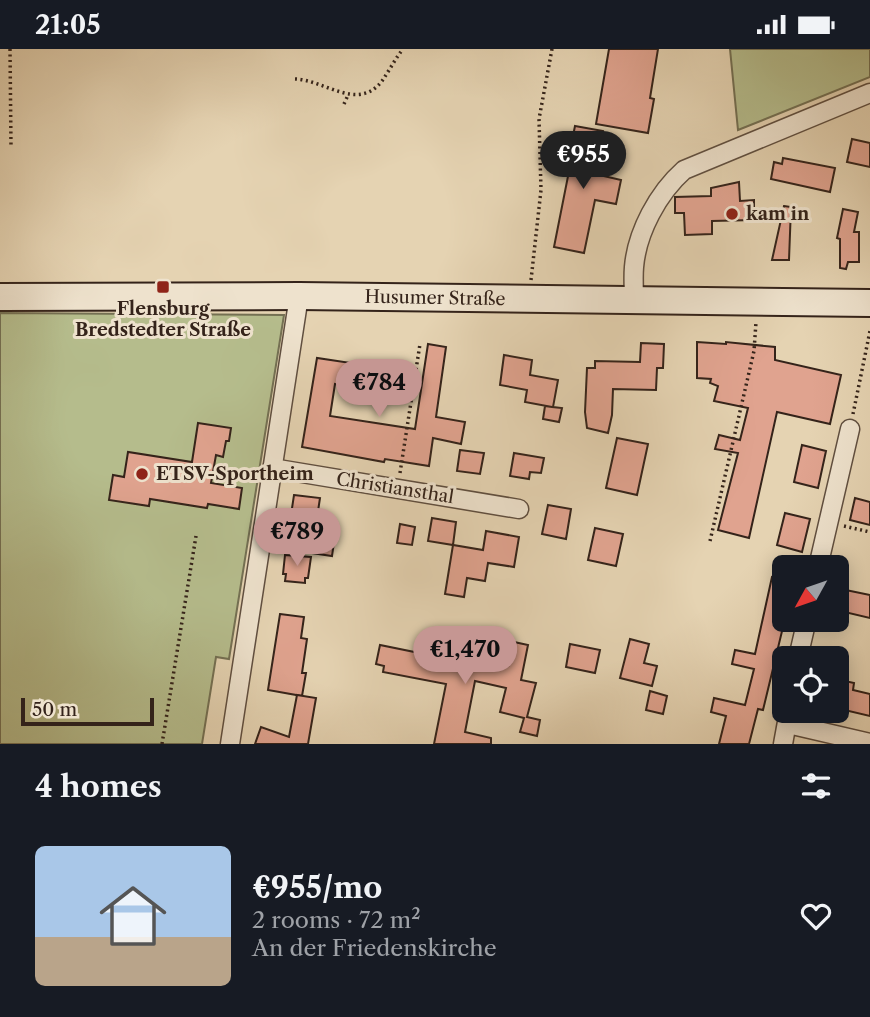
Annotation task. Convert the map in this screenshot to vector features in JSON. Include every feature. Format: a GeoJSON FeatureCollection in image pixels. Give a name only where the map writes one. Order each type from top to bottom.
{"type":"FeatureCollection","features":[{"type":"Feature","properties":{"kind":"main road","name":"Husumer Straße"},"geometry":{"type":"LineString","coordinates":[[0,297],[299,296],[870,303]]}},
{"type":"Feature","properties":{"kind":"street"},"geometry":{"type":"LineString","coordinates":[[634,300],[634,267],[639,245],[659,200],[670,183],[684,170],[870,93]]}},
{"type":"Feature","properties":{"kind":"street"},"geometry":{"type":"LineString","coordinates":[[230,744],[299,296]]}},
{"type":"Feature","properties":{"kind":"street"},"geometry":{"type":"LineString","coordinates":[[821,555],[849,429]]}},
{"type":"Feature","properties":{"kind":"street","name":"Christiansthal"},"geometry":{"type":"LineString","coordinates":[[272,468],[519,509]]}},
{"type":"Feature","properties":{"kind":"street"},"geometry":{"type":"LineString","coordinates":[[783,744],[787,723]]}},
{"type":"Feature","properties":{"kind":"street"},"geometry":{"type":"LineString","coordinates":[[807,723],[870,743]]}},
{"type":"Feature","properties":{"kind":"path"},"geometry":{"type":"LineString","coordinates":[[10,49],[11,146]]}},
{"type":"Feature","properties":{"kind":"path"},"geometry":{"type":"LineString","coordinates":[[295,79],[309,80],[348,95],[368,94],[381,83],[403,49]]}},
{"type":"Feature","properties":{"kind":"path"},"geometry":{"type":"LineString","coordinates":[[529,299],[541,190],[539,119],[552,49]]}},
{"type":"Feature","properties":{"kind":"path"},"geometry":{"type":"LineString","coordinates":[[344,104],[348,95]]}},
{"type":"Feature","properties":{"kind":"path"},"geometry":{"type":"LineString","coordinates":[[710,541],[754,351],[757,317]]}},
{"type":"Feature","properties":{"kind":"path"},"geometry":{"type":"LineString","coordinates":[[849,429],[870,331]]}},
{"type":"Feature","properties":{"kind":"path"},"geometry":{"type":"LineString","coordinates":[[397,489],[420,344]]}},
{"type":"Feature","properties":{"kind":"path"},"geometry":{"type":"LineString","coordinates":[[828,523],[870,532]]}},
{"type":"Feature","properties":{"kind":"path"},"geometry":{"type":"LineString","coordinates":[[162,744],[196,536]]}},
{"type":"Feature","properties":{"kind":"green space"},"geometry":{"type":"Polygon","coordinates":[[[730,49],[870,49],[870,77],[738,130],[730,49]]]}},
{"type":"Feature","properties":{"kind":"green space"},"geometry":{"type":"Polygon","coordinates":[[[0,313],[284,315],[229,659],[216,657],[202,744],[0,744],[0,313]]]}},
{"type":"Feature","properties":{"kind":"building"},"geometry":{"type":"Polygon","coordinates":[[[609,49],[658,49],[650,98],[654,99],[648,133],[596,124],[609,49]]]}},
{"type":"Feature","properties":{"kind":"building"},"geometry":{"type":"Polygon","coordinates":[[[575,126],[603,131],[595,174],[621,180],[616,204],[595,200],[584,253],[554,247],[573,151],[570,151],[575,126]]]}},
{"type":"Feature","properties":{"kind":"building"},"geometry":{"type":"Polygon","coordinates":[[[852,139],[870,143],[870,167],[847,162],[852,139]]]}},
{"type":"Feature","properties":{"kind":"building"},"geometry":{"type":"Polygon","coordinates":[[[783,158],[835,168],[830,192],[771,179],[774,162],[782,164],[783,158]]]}},
{"type":"Feature","properties":{"kind":"building"},"geometry":{"type":"Polygon","coordinates":[[[739,182],[740,201],[754,200],[754,220],[712,221],[712,234],[685,235],[684,213],[675,213],[675,197],[711,196],[711,188],[739,182]]]}},
{"type":"Feature","properties":{"kind":"building"},"geometry":{"type":"Polygon","coordinates":[[[784,206],[791,207],[789,260],[772,260],[784,206]]]}},
{"type":"Feature","properties":{"kind":"building"},"geometry":{"type":"Polygon","coordinates":[[[843,209],[858,212],[854,232],[859,232],[859,262],[848,262],[846,269],[840,268],[840,239],[837,238],[843,209]]]}},
{"type":"Feature","properties":{"kind":"building"},"geometry":{"type":"Polygon","coordinates":[[[697,342],[775,347],[775,360],[841,375],[830,424],[777,412],[749,538],[718,530],[738,453],[715,449],[719,435],[740,440],[748,408],[714,401],[718,386],[710,383],[711,379],[697,378],[697,342]]]}},
{"type":"Feature","properties":{"kind":"building"},"geometry":{"type":"Polygon","coordinates":[[[641,343],[664,344],[663,368],[657,368],[656,390],[613,389],[608,433],[587,428],[587,368],[595,368],[595,361],[640,362],[641,343]]]}},
{"type":"Feature","properties":{"kind":"building"},"geometry":{"type":"Polygon","coordinates":[[[428,344],[446,347],[436,417],[465,422],[461,444],[433,438],[429,466],[385,459],[384,462],[302,447],[317,358],[351,363],[347,386],[335,384],[330,416],[415,429],[428,344]]]}},
{"type":"Feature","properties":{"kind":"building"},"geometry":{"type":"Polygon","coordinates":[[[504,355],[532,360],[530,375],[558,380],[553,407],[562,408],[559,422],[543,419],[545,406],[552,407],[525,402],[527,390],[500,385],[504,355]]]}},
{"type":"Feature","properties":{"kind":"building"},"geometry":{"type":"Polygon","coordinates":[[[198,423],[231,428],[223,457],[216,455],[211,483],[242,488],[239,509],[208,504],[207,508],[150,499],[149,506],[109,500],[113,475],[124,477],[128,452],[192,462],[198,423]]]}},
{"type":"Feature","properties":{"kind":"building"},"geometry":{"type":"Polygon","coordinates":[[[617,438],[648,444],[637,495],[606,488],[617,438]]]}},
{"type":"Feature","properties":{"kind":"building"},"geometry":{"type":"Polygon","coordinates":[[[802,445],[826,451],[818,488],[794,482],[802,445]]]}},
{"type":"Feature","properties":{"kind":"building"},"geometry":{"type":"Polygon","coordinates":[[[460,450],[484,453],[480,474],[457,471],[460,450]]]}},
{"type":"Feature","properties":{"kind":"building"},"geometry":{"type":"Polygon","coordinates":[[[514,453],[544,458],[541,473],[530,472],[529,479],[510,476],[514,453]]]}},
{"type":"Feature","properties":{"kind":"building"},"geometry":{"type":"Polygon","coordinates":[[[294,495],[320,498],[315,531],[289,528],[294,495]]]}},
{"type":"Feature","properties":{"kind":"building"},"geometry":{"type":"Polygon","coordinates":[[[855,498],[870,502],[870,525],[850,520],[855,498]]]}},
{"type":"Feature","properties":{"kind":"building"},"geometry":{"type":"Polygon","coordinates":[[[548,505],[571,509],[566,539],[542,534],[548,505]]]}},
{"type":"Feature","properties":{"kind":"building"},"geometry":{"type":"Polygon","coordinates":[[[785,513],[810,519],[802,552],[777,545],[785,513]]]}},
{"type":"Feature","properties":{"kind":"building"},"geometry":{"type":"Polygon","coordinates":[[[432,518],[456,522],[453,545],[428,541],[432,518]]]}},
{"type":"Feature","properties":{"kind":"building"},"geometry":{"type":"Polygon","coordinates":[[[400,524],[415,527],[412,545],[397,543],[400,524]]]}},
{"type":"Feature","properties":{"kind":"building"},"geometry":{"type":"Polygon","coordinates":[[[595,528],[623,534],[616,566],[588,560],[595,528]]]}},
{"type":"Feature","properties":{"kind":"building"},"geometry":{"type":"Polygon","coordinates":[[[486,531],[519,537],[514,567],[488,563],[485,581],[467,578],[464,597],[445,594],[453,545],[483,550],[486,531]]]}},
{"type":"Feature","properties":{"kind":"building"},"geometry":{"type":"Polygon","coordinates":[[[314,532],[335,535],[332,556],[311,553],[314,532]]]}},
{"type":"Feature","properties":{"kind":"building"},"geometry":{"type":"Polygon","coordinates":[[[285,555],[311,557],[305,583],[285,581],[285,555]]]}},
{"type":"Feature","properties":{"kind":"building"},"geometry":{"type":"Polygon","coordinates":[[[772,577],[772,632],[782,632],[778,646],[772,646],[772,673],[763,710],[758,709],[749,744],[719,744],[726,716],[711,712],[714,698],[745,705],[754,669],[732,664],[735,650],[755,654],[772,577]]]}},
{"type":"Feature","properties":{"kind":"building"},"geometry":{"type":"Polygon","coordinates":[[[849,591],[870,595],[870,618],[849,613],[849,591]]]}},
{"type":"Feature","properties":{"kind":"building"},"geometry":{"type":"Polygon","coordinates":[[[280,614],[304,617],[301,638],[307,639],[302,696],[268,690],[280,614]]]}},
{"type":"Feature","properties":{"kind":"building"},"geometry":{"type":"Polygon","coordinates":[[[630,639],[649,644],[644,663],[657,666],[652,686],[620,678],[630,639]]]}},
{"type":"Feature","properties":{"kind":"building"},"geometry":{"type":"Polygon","coordinates":[[[442,641],[469,647],[467,657],[509,665],[514,642],[528,645],[521,680],[536,683],[527,717],[540,720],[537,736],[520,732],[524,718],[500,712],[506,688],[475,681],[465,732],[491,738],[491,744],[434,744],[446,684],[383,672],[384,666],[376,664],[380,645],[439,657],[442,641]]]}},
{"type":"Feature","properties":{"kind":"building"},"geometry":{"type":"Polygon","coordinates":[[[570,644],[600,650],[595,673],[566,667],[570,644]]]}},
{"type":"Feature","properties":{"kind":"building"},"geometry":{"type":"Polygon","coordinates":[[[849,682],[854,683],[853,690],[870,694],[870,716],[849,711],[849,682]]]}},
{"type":"Feature","properties":{"kind":"building"},"geometry":{"type":"Polygon","coordinates":[[[650,691],[667,696],[663,714],[646,710],[650,691]]]}},
{"type":"Feature","properties":{"kind":"building"},"geometry":{"type":"Polygon","coordinates":[[[297,695],[316,698],[308,744],[255,744],[261,727],[289,737],[297,695]]]}},
{"type":"Feature","properties":{"kind":"place","name":"kam in"},"geometry":{"type":"Point","coordinates":[732,214]}},
{"type":"Feature","properties":{"kind":"place","name":"Flensburg Bredstedter Straße"},"geometry":{"type":"Point","coordinates":[163,287]}},
{"type":"Feature","properties":{"kind":"place","name":"ETSV-Sportheim"},"geometry":{"type":"Point","coordinates":[142,474]}}]}
